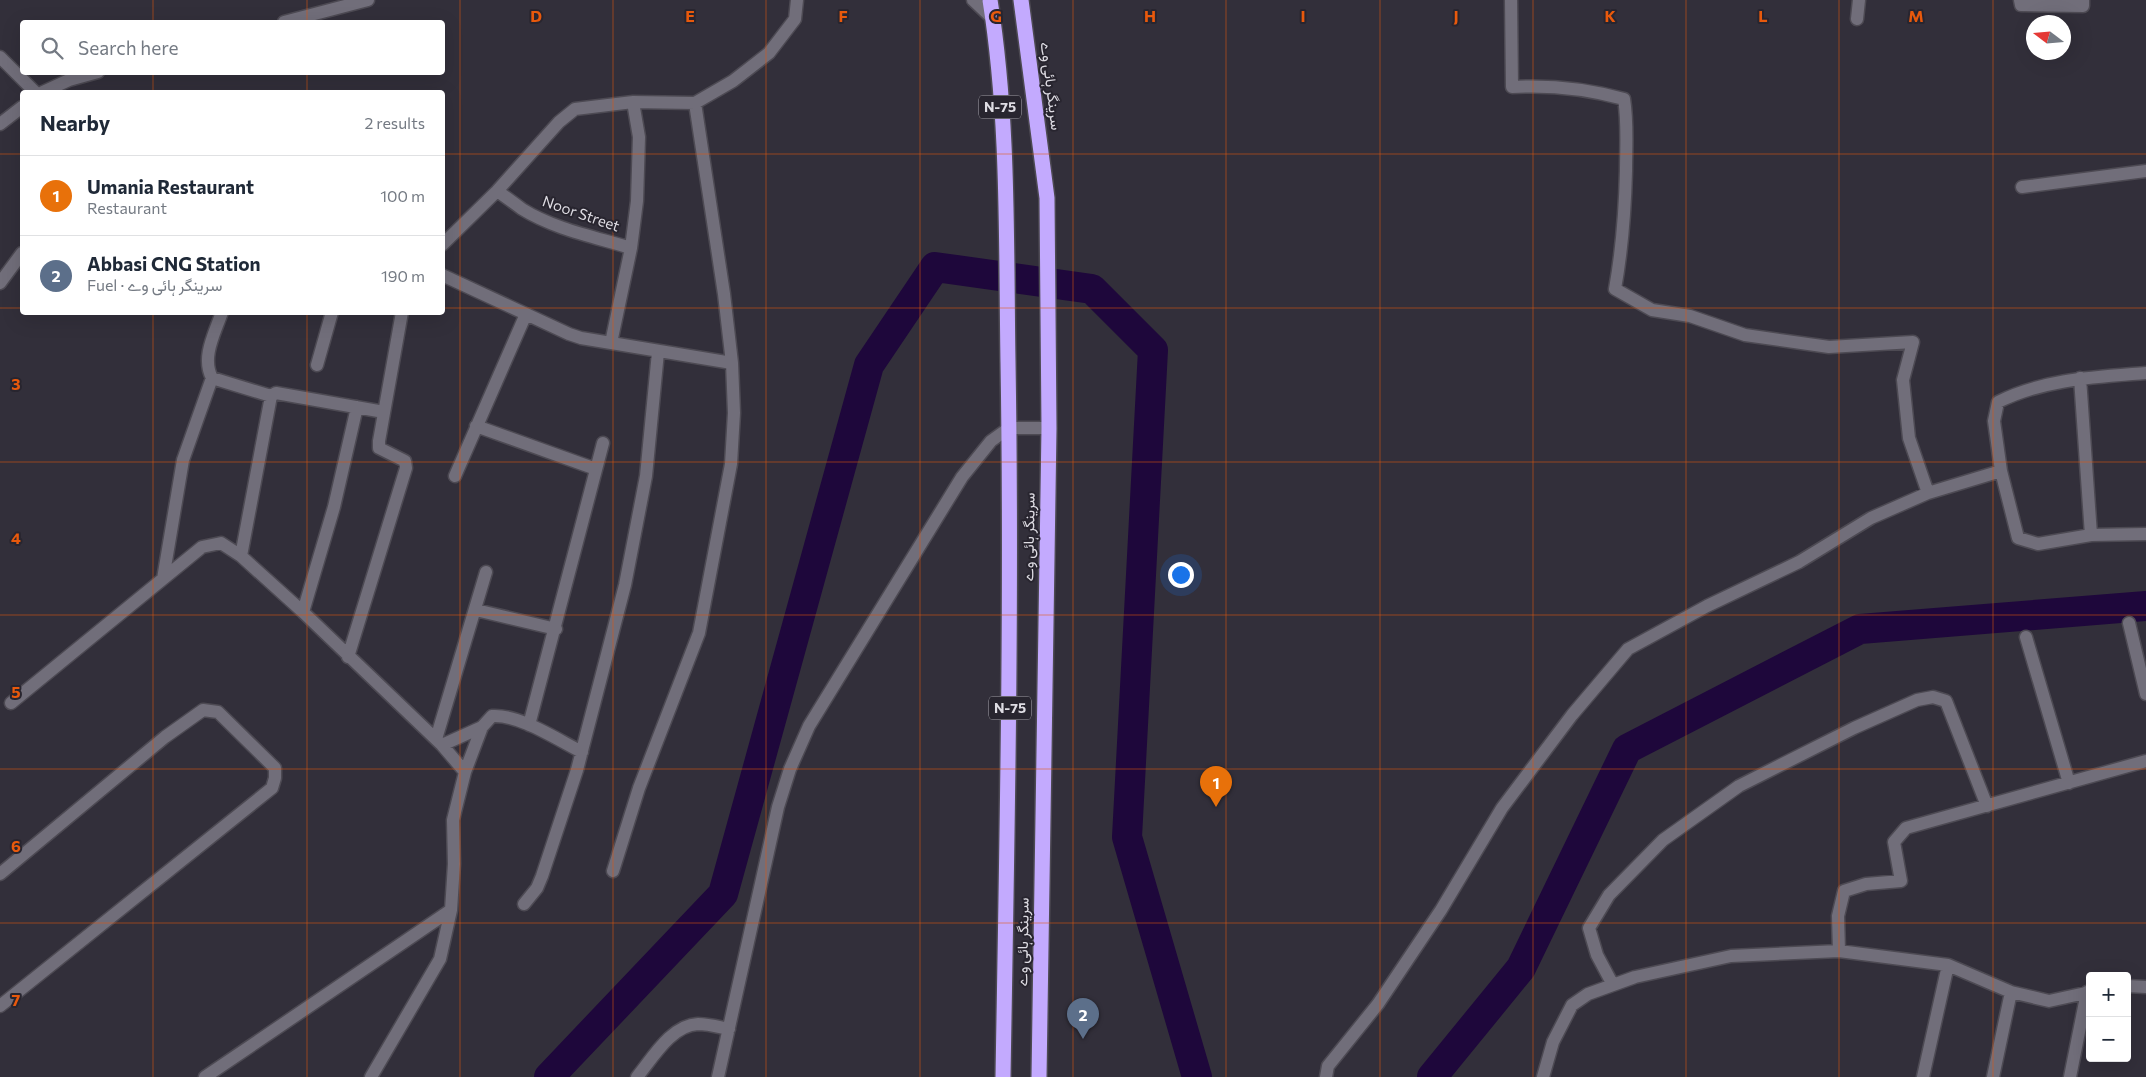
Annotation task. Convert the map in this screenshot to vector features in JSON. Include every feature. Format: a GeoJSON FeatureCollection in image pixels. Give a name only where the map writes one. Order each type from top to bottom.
{"type":"FeatureCollection","features":[{"type":"Feature","properties":{"kind":"highway","name":"سرینگر ہائی وے"},"geometry":{"type":"LineString","coordinates":[[990,0],[1004,151],[1008,339],[1010,672],[1003,1077]]}},
{"type":"Feature","properties":{"kind":"highway","name":"سرینگر ہائی وے"},"geometry":{"type":"LineString","coordinates":[[1021,0],[1047,198],[1049,428],[1039,1077]]}},
{"type":"Feature","properties":{"kind":"street"},"geometry":{"type":"LineString","coordinates":[[292,20],[368,0]]}},
{"type":"Feature","properties":{"kind":"street"},"geometry":{"type":"LineString","coordinates":[[445,242],[497,191],[558,122],[575,109],[633,102],[695,102],[733,81],[769,52],[795,19],[797,0]]}},
{"type":"Feature","properties":{"kind":"street"},"geometry":{"type":"LineString","coordinates":[[973,0],[993,19]]}},
{"type":"Feature","properties":{"kind":"street"},"geometry":{"type":"LineString","coordinates":[[1511,0],[1512,87],[1544,87],[1602,93],[1624,99],[1627,120],[1625,190],[1621,257],[1615,289],[1652,310],[1690,316],[1745,335],[1829,346],[1913,342],[1904,380],[1909,438],[1928,493]]}},
{"type":"Feature","properties":{"kind":"street"},"geometry":{"type":"LineString","coordinates":[[1857,19],[1860,0]]}},
{"type":"Feature","properties":{"kind":"street"},"geometry":{"type":"LineString","coordinates":[[2020,0],[2021,4],[2083,6],[2083,0]]}},
{"type":"Feature","properties":{"kind":"street"},"geometry":{"type":"LineString","coordinates":[[0,57],[33,90]]}},
{"type":"Feature","properties":{"kind":"street"},"geometry":{"type":"LineString","coordinates":[[47,90],[69,80],[87,75]]}},
{"type":"Feature","properties":{"kind":"street"},"geometry":{"type":"LineString","coordinates":[[610,343],[631,248],[637,201],[639,138],[633,102]]}},
{"type":"Feature","properties":{"kind":"street"},"geometry":{"type":"LineString","coordinates":[[613,871],[639,788],[699,633],[731,464],[734,413],[732,363],[724,294],[695,102]]}},
{"type":"Feature","properties":{"kind":"street"},"geometry":{"type":"LineString","coordinates":[[0,124],[20,109]]}},
{"type":"Feature","properties":{"kind":"street"},"geometry":{"type":"LineString","coordinates":[[2022,187],[2146,171]]}},
{"type":"Feature","properties":{"kind":"street","name":"Noor Street"},"geometry":{"type":"LineString","coordinates":[[497,191],[523,210],[562,227],[631,248]]}},
{"type":"Feature","properties":{"kind":"street"},"geometry":{"type":"LineString","coordinates":[[0,283],[20,256]]}},
{"type":"Feature","properties":{"kind":"street"},"geometry":{"type":"LineString","coordinates":[[445,276],[569,334],[658,352],[732,363]]}},
{"type":"Feature","properties":{"kind":"street"},"geometry":{"type":"LineString","coordinates":[[455,476],[526,314]]}},
{"type":"Feature","properties":{"kind":"street"},"geometry":{"type":"LineString","coordinates":[[163,579],[183,460],[212,378],[206,365],[207,357],[221,315]]}},
{"type":"Feature","properties":{"kind":"street"},"geometry":{"type":"LineString","coordinates":[[317,365],[331,315]]}},
{"type":"Feature","properties":{"kind":"street"},"geometry":{"type":"LineString","coordinates":[[348,657],[406,468],[405,461],[379,448],[401,315]]}},
{"type":"Feature","properties":{"kind":"street"},"geometry":{"type":"LineString","coordinates":[[524,904],[537,888],[542,876],[582,752],[630,558],[646,476],[658,352]]}},
{"type":"Feature","properties":{"kind":"street"},"geometry":{"type":"LineString","coordinates":[[2146,374],[2080,378],[2017,392],[1998,402],[1994,421],[2001,471],[2018,538],[2038,544],[2091,535],[2146,534]]}},
{"type":"Feature","properties":{"kind":"street"},"geometry":{"type":"LineString","coordinates":[[212,378],[271,396],[276,393],[384,412]]}},
{"type":"Feature","properties":{"kind":"street"},"geometry":{"type":"LineString","coordinates":[[2080,378],[2091,535]]}},
{"type":"Feature","properties":{"kind":"street"},"geometry":{"type":"LineString","coordinates":[[241,556],[271,396]]}},
{"type":"Feature","properties":{"kind":"street"},"geometry":{"type":"LineString","coordinates":[[303,612],[334,507],[357,407]]}},
{"type":"Feature","properties":{"kind":"street"},"geometry":{"type":"LineString","coordinates":[[476,426],[596,469]]}},
{"type":"Feature","properties":{"kind":"street"},"geometry":{"type":"LineString","coordinates":[[718,1077],[778,807],[790,769],[809,726],[962,477],[991,441],[1009,428],[1049,428]]}},
{"type":"Feature","properties":{"kind":"street"},"geometry":{"type":"LineString","coordinates":[[530,725],[603,443]]}},
{"type":"Feature","properties":{"kind":"street"},"geometry":{"type":"LineString","coordinates":[[1326,1077],[1328,1066],[1378,1004],[1441,910],[1502,808],[1572,715],[1628,650],[1706,606],[1799,562],[1871,518],[1928,493],[2001,471]]}},
{"type":"Feature","properties":{"kind":"street"},"geometry":{"type":"LineString","coordinates":[[11,703],[202,547],[221,543],[241,556],[303,612],[439,742],[465,772]]}},
{"type":"Feature","properties":{"kind":"street"},"geometry":{"type":"LineString","coordinates":[[439,742],[486,572]]}},
{"type":"Feature","properties":{"kind":"street"},"geometry":{"type":"LineString","coordinates":[[476,610],[556,629]]}},
{"type":"Feature","properties":{"kind":"street"},"geometry":{"type":"LineString","coordinates":[[2129,623],[2146,694]]}},
{"type":"Feature","properties":{"kind":"street"},"geometry":{"type":"LineString","coordinates":[[2026,637],[2069,783]]}},
{"type":"Feature","properties":{"kind":"street"},"geometry":{"type":"LineString","coordinates":[[1613,985],[1597,955],[1589,928],[1609,895],[1663,840],[1739,786],[1854,728],[1917,700],[1933,697],[1946,701],[1987,806]]}},
{"type":"Feature","properties":{"kind":"street"},"geometry":{"type":"LineString","coordinates":[[0,874],[165,736],[203,710],[218,712],[275,768],[272,788],[0,1006]]}},
{"type":"Feature","properties":{"kind":"street"},"geometry":{"type":"LineString","coordinates":[[371,1077],[440,959],[452,910],[453,820],[465,772],[482,727],[492,716],[500,716],[530,725],[582,752]]}},
{"type":"Feature","properties":{"kind":"street"},"geometry":{"type":"LineString","coordinates":[[439,742],[482,727]]}},
{"type":"Feature","properties":{"kind":"street"},"geometry":{"type":"LineString","coordinates":[[1839,952],[1838,916],[1844,891],[1866,884],[1901,881],[1894,842],[1906,828],[2146,761]]}},
{"type":"Feature","properties":{"kind":"street"},"geometry":{"type":"LineString","coordinates":[[205,1077],[452,910]]}},
{"type":"Feature","properties":{"kind":"street"},"geometry":{"type":"LineString","coordinates":[[1543,1077],[1553,1042],[1572,1005],[1588,994],[1635,977],[1731,956],[1839,952],[1948,965],[2011,992],[2049,1001],[2086,992]]}},
{"type":"Feature","properties":{"kind":"street"},"geometry":{"type":"LineString","coordinates":[[1923,1077],[1948,965]]}},
{"type":"Feature","properties":{"kind":"street"},"geometry":{"type":"LineString","coordinates":[[2131,986],[2146,987]]}},
{"type":"Feature","properties":{"kind":"street"},"geometry":{"type":"LineString","coordinates":[[1993,1077],[2011,992]]}},
{"type":"Feature","properties":{"kind":"street"},"geometry":{"type":"LineString","coordinates":[[2070,1077],[2086,1001]]}},
{"type":"Feature","properties":{"kind":"street"},"geometry":{"type":"LineString","coordinates":[[637,1077],[670,1037],[682,1028],[697,1024],[729,1029]]}},
{"type":"Feature","properties":{"kind":"waterway"},"geometry":{"type":"LineString","coordinates":[[549,1077],[723,894],[869,365],[935,267],[1092,289],[1153,350],[1127,837],[1197,1077]]}},
{"type":"Feature","properties":{"kind":"waterway"},"geometry":{"type":"LineString","coordinates":[[1432,1077],[1521,968],[1627,749],[1860,629],[2146,606]]}},
{"type":"Feature","properties":{"kind":"place","name":"Umania Restaurant"},"geometry":{"type":"Point","coordinates":[1216,807]}},
{"type":"Feature","properties":{"kind":"place","name":"Abbasi CNG Station"},"geometry":{"type":"Point","coordinates":[1083,1039]}}]}
